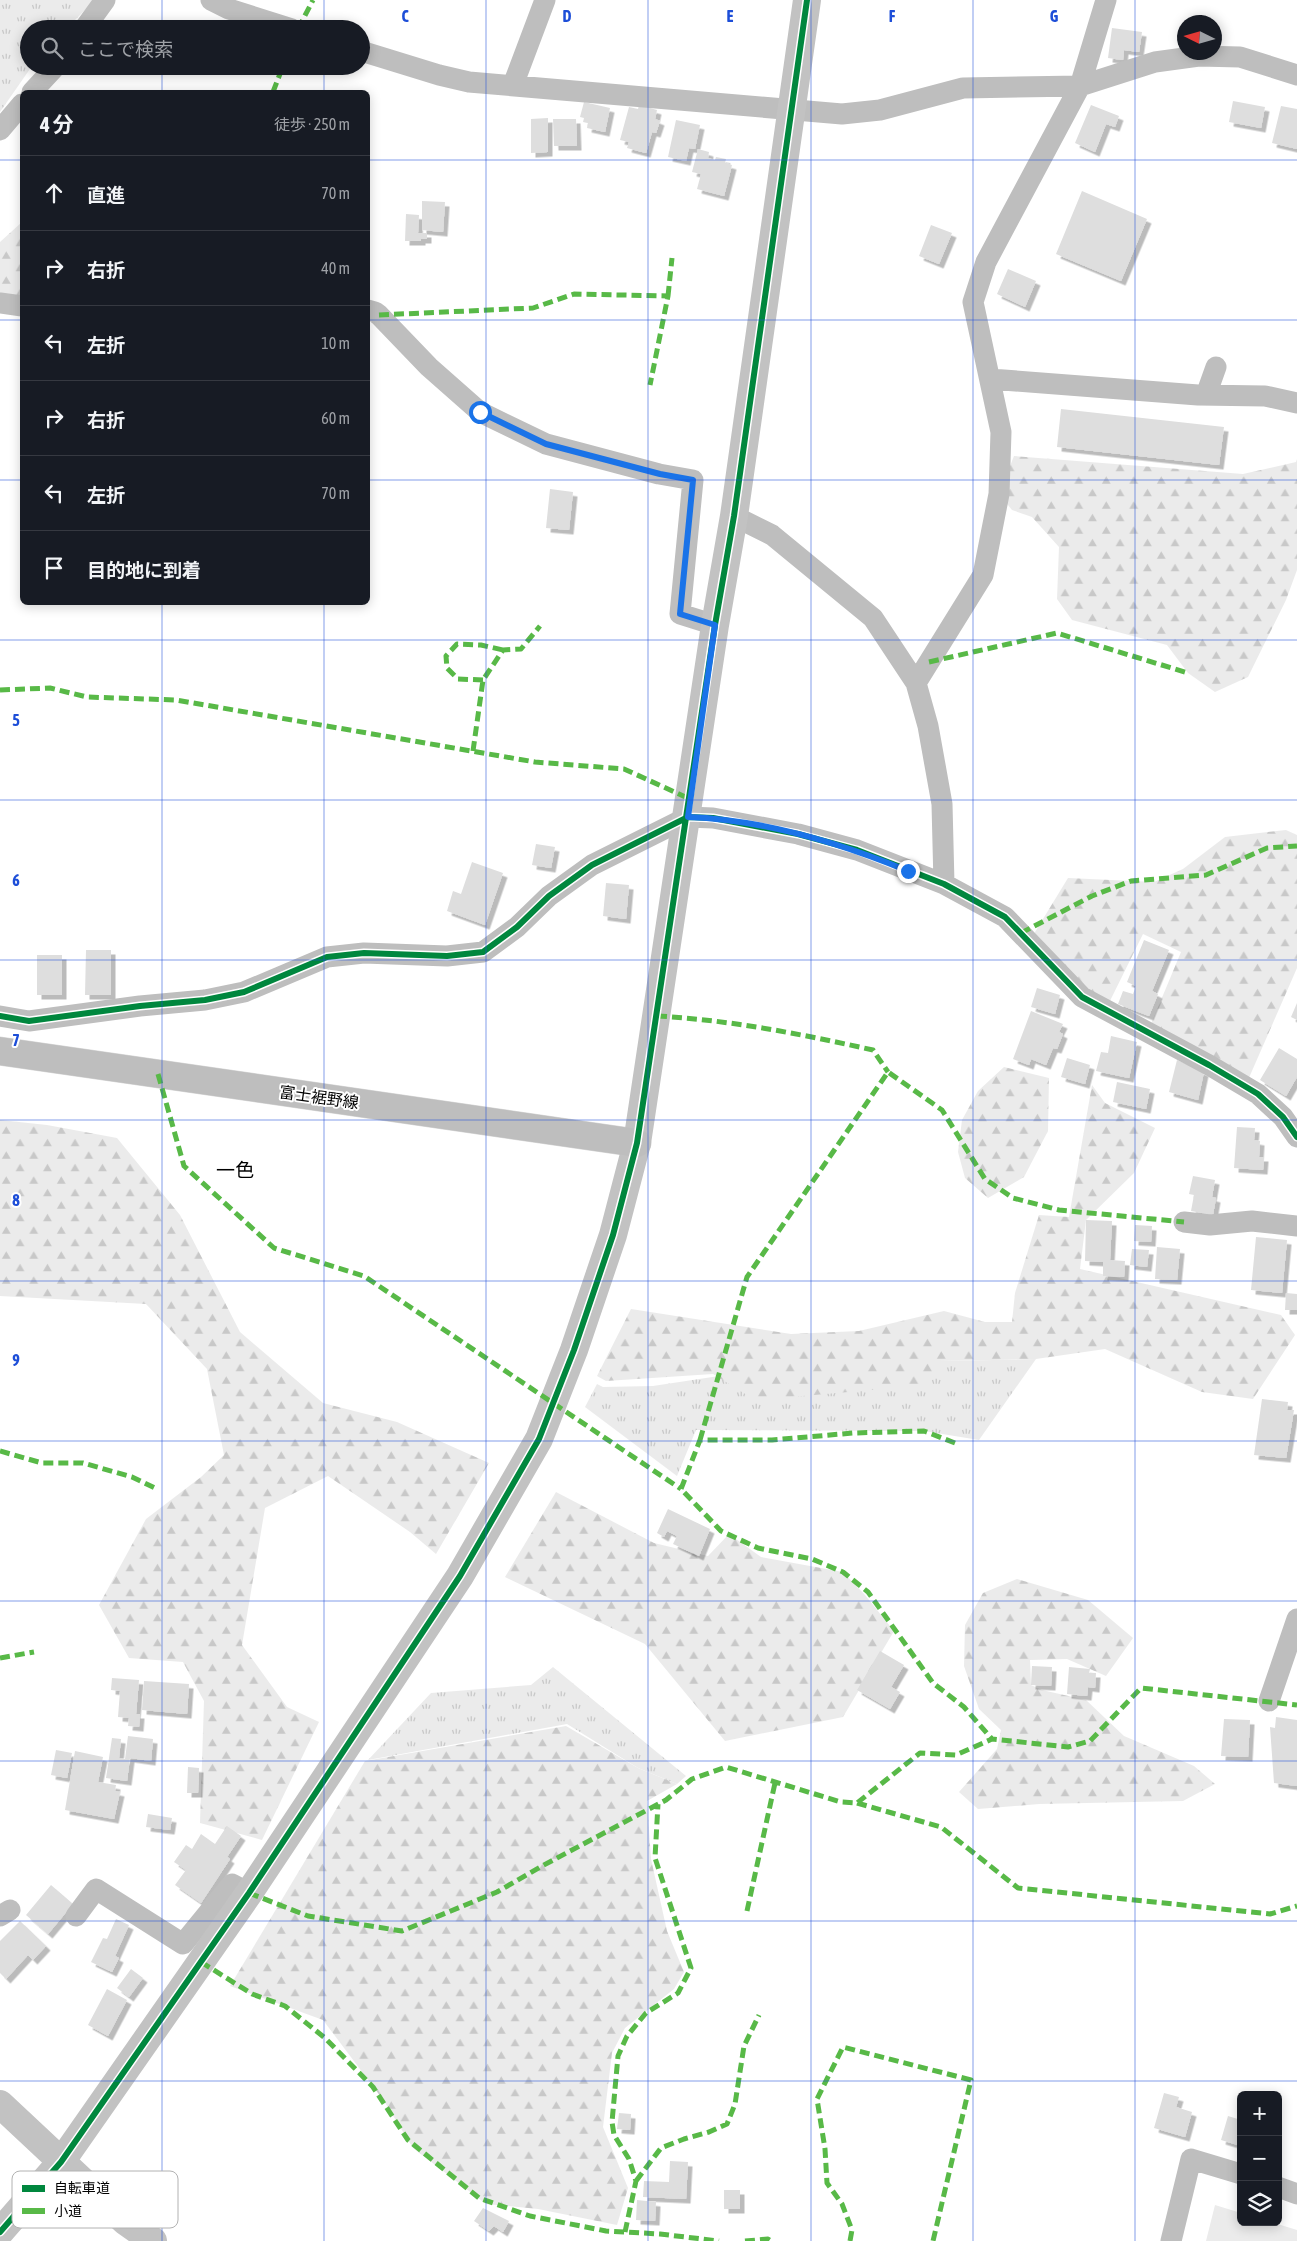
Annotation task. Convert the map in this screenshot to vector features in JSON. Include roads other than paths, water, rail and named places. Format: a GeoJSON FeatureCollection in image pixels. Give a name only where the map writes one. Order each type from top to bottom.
{"type":"FeatureCollection","features":[{"type":"Feature","properties":{"kind":"main road","name":"富士裾野線"},"geometry":{"type":"LineString","coordinates":[[0,1050],[637,1144]]}},
{"type":"Feature","properties":{"kind":"street"},"geometry":{"type":"LineString","coordinates":[[91,20],[105,0]]}},
{"type":"Feature","properties":{"kind":"street"},"geometry":{"type":"LineString","coordinates":[[211,0],[229,9],[264,20]]}},
{"type":"Feature","properties":{"kind":"street"},"geometry":{"type":"LineString","coordinates":[[513,86],[545,0]]}},
{"type":"Feature","properties":{"kind":"street"},"geometry":{"type":"LineString","coordinates":[[53,2171],[249,1893],[460,1576],[539,1439],[574,1350],[613,1235],[637,1144],[688,817],[715,625],[734,516],[807,0]]}},
{"type":"Feature","properties":{"kind":"street"},"geometry":{"type":"LineString","coordinates":[[916,683],[982,575],[999,494],[1001,432],[973,302],[986,262],[1080,86],[1106,0]]}},
{"type":"Feature","properties":{"kind":"street"},"geometry":{"type":"LineString","coordinates":[[370,54],[461,80],[790,111],[842,114],[880,110],[964,88],[1080,86],[1155,62],[1199,56],[1240,57],[1297,75]]}},
{"type":"Feature","properties":{"kind":"street"},"geometry":{"type":"LineString","coordinates":[[34,90],[48,75]]}},
{"type":"Feature","properties":{"kind":"street"},"geometry":{"type":"LineString","coordinates":[[0,130],[20,106]]}},
{"type":"Feature","properties":{"kind":"street"},"geometry":{"type":"LineString","coordinates":[[0,303],[20,306]]}},
{"type":"Feature","properties":{"kind":"street"},"geometry":{"type":"LineString","coordinates":[[370,311],[379,315],[429,367],[480,412],[546,444],[660,474],[693,480],[680,614],[715,625]]}},
{"type":"Feature","properties":{"kind":"street"},"geometry":{"type":"LineString","coordinates":[[1206,395],[1216,367]]}},
{"type":"Feature","properties":{"kind":"street"},"geometry":{"type":"LineString","coordinates":[[990,380],[1206,395],[1265,396],[1297,403]]}},
{"type":"Feature","properties":{"kind":"street"},"geometry":{"type":"LineString","coordinates":[[734,516],[772,535],[873,618],[916,683],[928,726],[942,804],[944,884]]}},
{"type":"Feature","properties":{"kind":"street"},"geometry":{"type":"LineString","coordinates":[[0,1016],[29,1021],[140,1006],[205,1000],[244,992],[327,958],[364,953],[447,956],[483,952],[517,927],[549,896],[592,865],[688,817],[713,818],[798,834],[857,850],[944,884],[1005,917],[1082,997],[1209,1065],[1258,1094],[1283,1117],[1297,1137]]}},
{"type":"Feature","properties":{"kind":"street"},"geometry":{"type":"LineString","coordinates":[[1184,1222],[1210,1225],[1252,1221],[1297,1226]]}},
{"type":"Feature","properties":{"kind":"street"},"geometry":{"type":"LineString","coordinates":[[1269,1702],[1297,1619]]}},
{"type":"Feature","properties":{"kind":"street"},"geometry":{"type":"LineString","coordinates":[[76,1916],[96,1889],[183,1944],[232,1884],[249,1893]]}},
{"type":"Feature","properties":{"kind":"street"},"geometry":{"type":"LineString","coordinates":[[0,2104],[71,2171]]}},
{"type":"Feature","properties":{"kind":"street"},"geometry":{"type":"LineString","coordinates":[[1171,2241],[1191,2159],[1237,2173]]}},
{"type":"Feature","properties":{"kind":"street"},"geometry":{"type":"LineString","coordinates":[[1282,2188],[1297,2194]]}},
{"type":"Feature","properties":{"kind":"street"},"geometry":{"type":"LineString","coordinates":[[0,2232],[12,2218]]}},
{"type":"Feature","properties":{"kind":"street"},"geometry":{"type":"LineString","coordinates":[[135,2228],[153,2241]]}},
{"type":"Feature","properties":{"kind":"district","name":"一色"},"geometry":{"type":"Point","coordinates":[235,1170]}}]}
